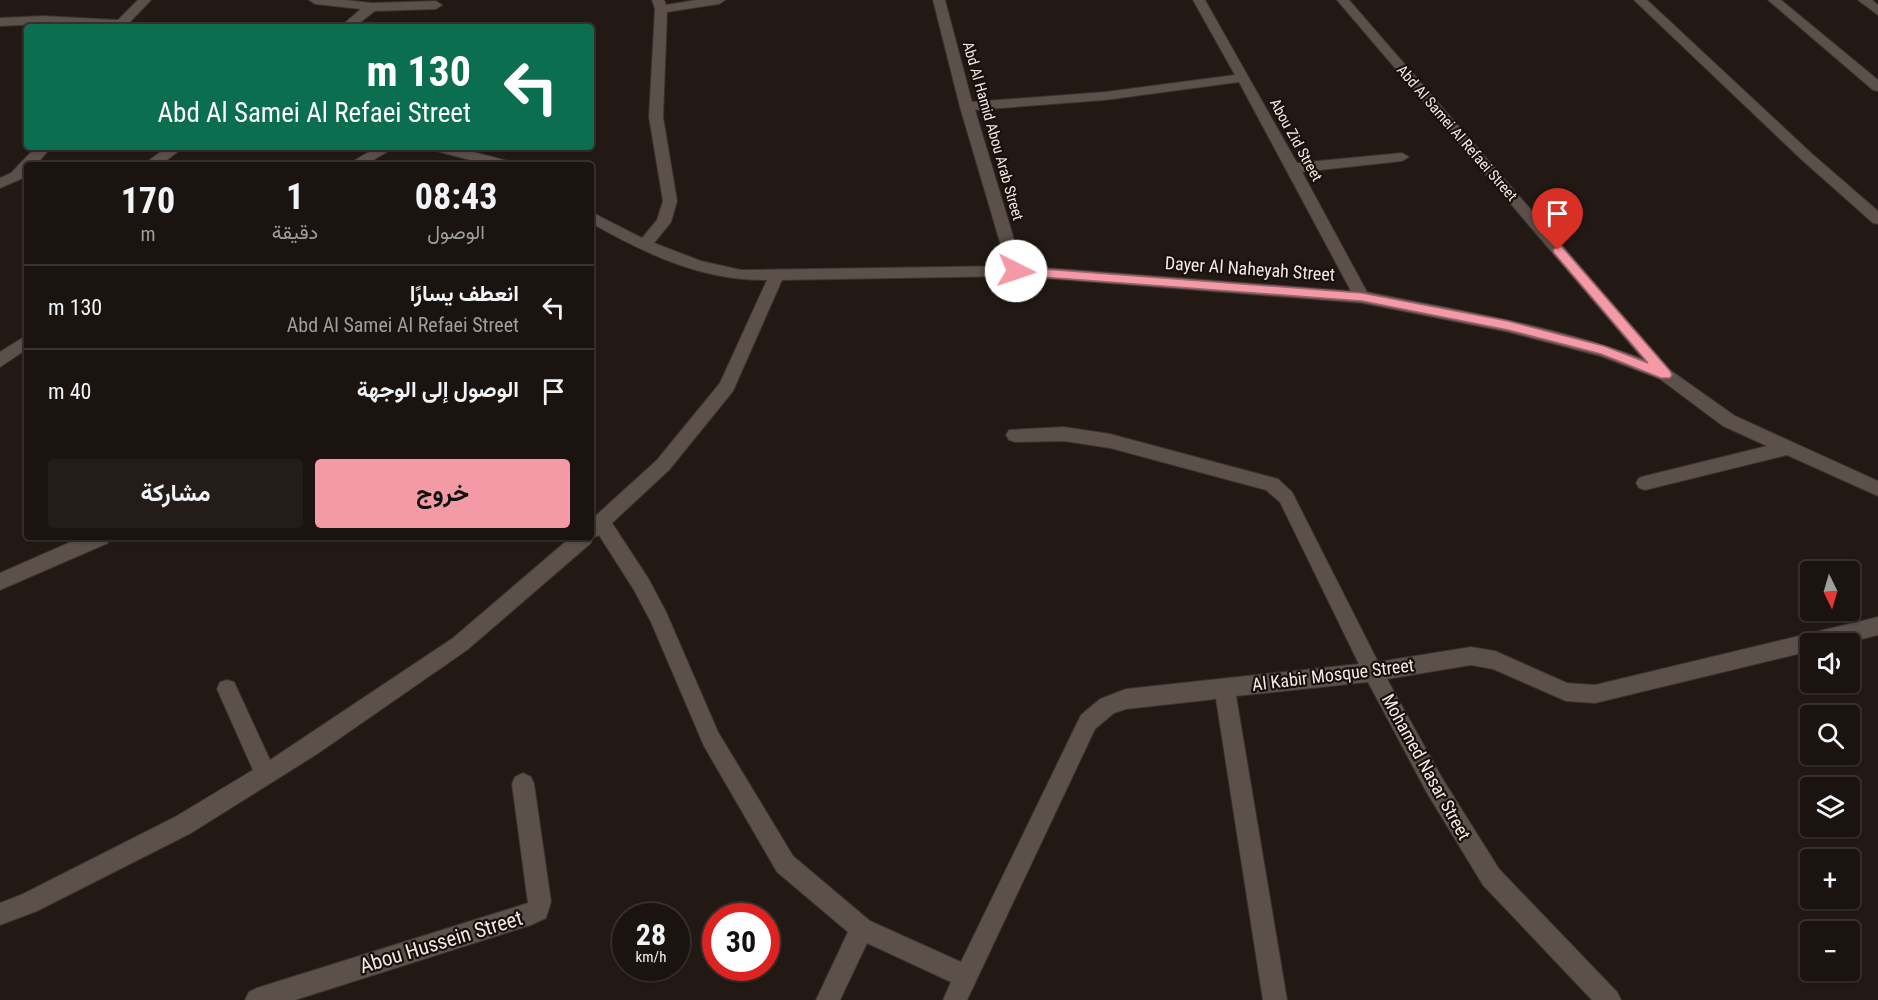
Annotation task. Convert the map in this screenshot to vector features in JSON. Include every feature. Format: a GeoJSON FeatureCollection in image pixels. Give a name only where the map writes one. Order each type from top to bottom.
{"type":"FeatureCollection","features":[{"type":"Feature","properties":{"kind":"street"},"geometry":{"type":"LineString","coordinates":[[126,24],[145,0]]}},
{"type":"Feature","properties":{"kind":"street"},"geometry":{"type":"LineString","coordinates":[[315,0],[372,7],[435,5]]}},
{"type":"Feature","properties":{"kind":"street"},"geometry":{"type":"LineString","coordinates":[[643,246],[664,222],[670,201],[656,117],[659,5],[720,0]]}},
{"type":"Feature","properties":{"kind":"street","name":"Abd Al Hamid Abou Arab Street"},"geometry":{"type":"LineString","coordinates":[[939,0],[967,107],[1016,271]]}},
{"type":"Feature","properties":{"kind":"street","name":"Abou Zid Street"},"geometry":{"type":"LineString","coordinates":[[1199,0],[1362,297]]}},
{"type":"Feature","properties":{"kind":"street","name":"Abd Al Samei Al Refaei Street"},"geometry":{"type":"LineString","coordinates":[[1343,0],[1666,375]]}},
{"type":"Feature","properties":{"kind":"street"},"geometry":{"type":"LineString","coordinates":[[1640,0],[1797,148],[1878,219]]}},
{"type":"Feature","properties":{"kind":"street"},"geometry":{"type":"LineString","coordinates":[[1774,0],[1878,87]]}},
{"type":"Feature","properties":{"kind":"street"},"geometry":{"type":"LineString","coordinates":[[1864,0],[1878,11]]}},
{"type":"Feature","properties":{"kind":"street"},"geometry":{"type":"LineString","coordinates":[[350,24],[372,7]]}},
{"type":"Feature","properties":{"kind":"street"},"geometry":{"type":"LineString","coordinates":[[0,22],[43,20],[97,24]]}},
{"type":"Feature","properties":{"kind":"street"},"geometry":{"type":"LineString","coordinates":[[967,107],[1105,96],[1243,78]]}},
{"type":"Feature","properties":{"kind":"street"},"geometry":{"type":"LineString","coordinates":[[31,162],[41,150]]}},
{"type":"Feature","properties":{"kind":"street"},"geometry":{"type":"LineString","coordinates":[[154,162],[172,150]]}},
{"type":"Feature","properties":{"kind":"street"},"geometry":{"type":"LineString","coordinates":[[360,162],[382,150]]}},
{"type":"Feature","properties":{"kind":"street"},"geometry":{"type":"LineString","coordinates":[[449,150],[495,162]]}},
{"type":"Feature","properties":{"kind":"street"},"geometry":{"type":"LineString","coordinates":[[1293,168],[1402,157]]}},
{"type":"Feature","properties":{"kind":"street"},"geometry":{"type":"LineString","coordinates":[[0,183],[16,176],[24,169]]}},
{"type":"Feature","properties":{"kind":"street","name":"Dayer Al Naheyah Street"},"geometry":{"type":"LineString","coordinates":[[594,219],[643,246],[704,269],[741,275],[1016,271],[1362,297],[1518,328],[1604,351],[1666,375],[1730,421],[1878,489]]}},
{"type":"Feature","properties":{"kind":"street"},"geometry":{"type":"LineString","coordinates":[[594,527],[663,465],[727,386],[776,276]]}},
{"type":"Feature","properties":{"kind":"street"},"geometry":{"type":"LineString","coordinates":[[0,361],[24,343]]}},
{"type":"Feature","properties":{"kind":"street","name":"Mohamed Nasar Street"},"geometry":{"type":"LineString","coordinates":[[1016,435],[1064,434],[1110,441],[1272,484],[1286,497],[1428,778],[1491,877],[1609,1000]]}},
{"type":"Feature","properties":{"kind":"street"},"geometry":{"type":"LineString","coordinates":[[1645,483],[1787,448]]}},
{"type":"Feature","properties":{"kind":"street"},"geometry":{"type":"LineString","coordinates":[[594,531],[641,584],[659,618],[711,739],[785,864],[862,929],[966,976]]}},
{"type":"Feature","properties":{"kind":"street"},"geometry":{"type":"LineString","coordinates":[[0,582],[94,540]]}},
{"type":"Feature","properties":{"kind":"street"},"geometry":{"type":"LineString","coordinates":[[0,914],[29,903],[183,825],[310,747],[460,644],[579,540]]}},
{"type":"Feature","properties":{"kind":"street","name":"Al Kabir Mosque Street"},"geometry":{"type":"LineString","coordinates":[[955,1000],[1088,722],[1107,706],[1126,699],[1373,672],[1471,656],[1495,660],[1566,692],[1595,694],[1878,626]]}},
{"type":"Feature","properties":{"kind":"street"},"geometry":{"type":"LineString","coordinates":[[227,689],[266,774]]}},
{"type":"Feature","properties":{"kind":"street"},"geometry":{"type":"LineString","coordinates":[[1225,689],[1275,1000]]}},
{"type":"Feature","properties":{"kind":"street","name":"Abou Hussein Street"},"geometry":{"type":"LineString","coordinates":[[257,1000],[538,910],[540,902],[523,784]]}},
{"type":"Feature","properties":{"kind":"street"},"geometry":{"type":"LineString","coordinates":[[828,1000],[862,929]]}},
{"type":"Feature","properties":{"kind":"route"},"geometry":{"type":"LineString","coordinates":[[1016,271],[1362,297],[1508,326],[1604,351],[1666,375],[1558,250]]}}]}
